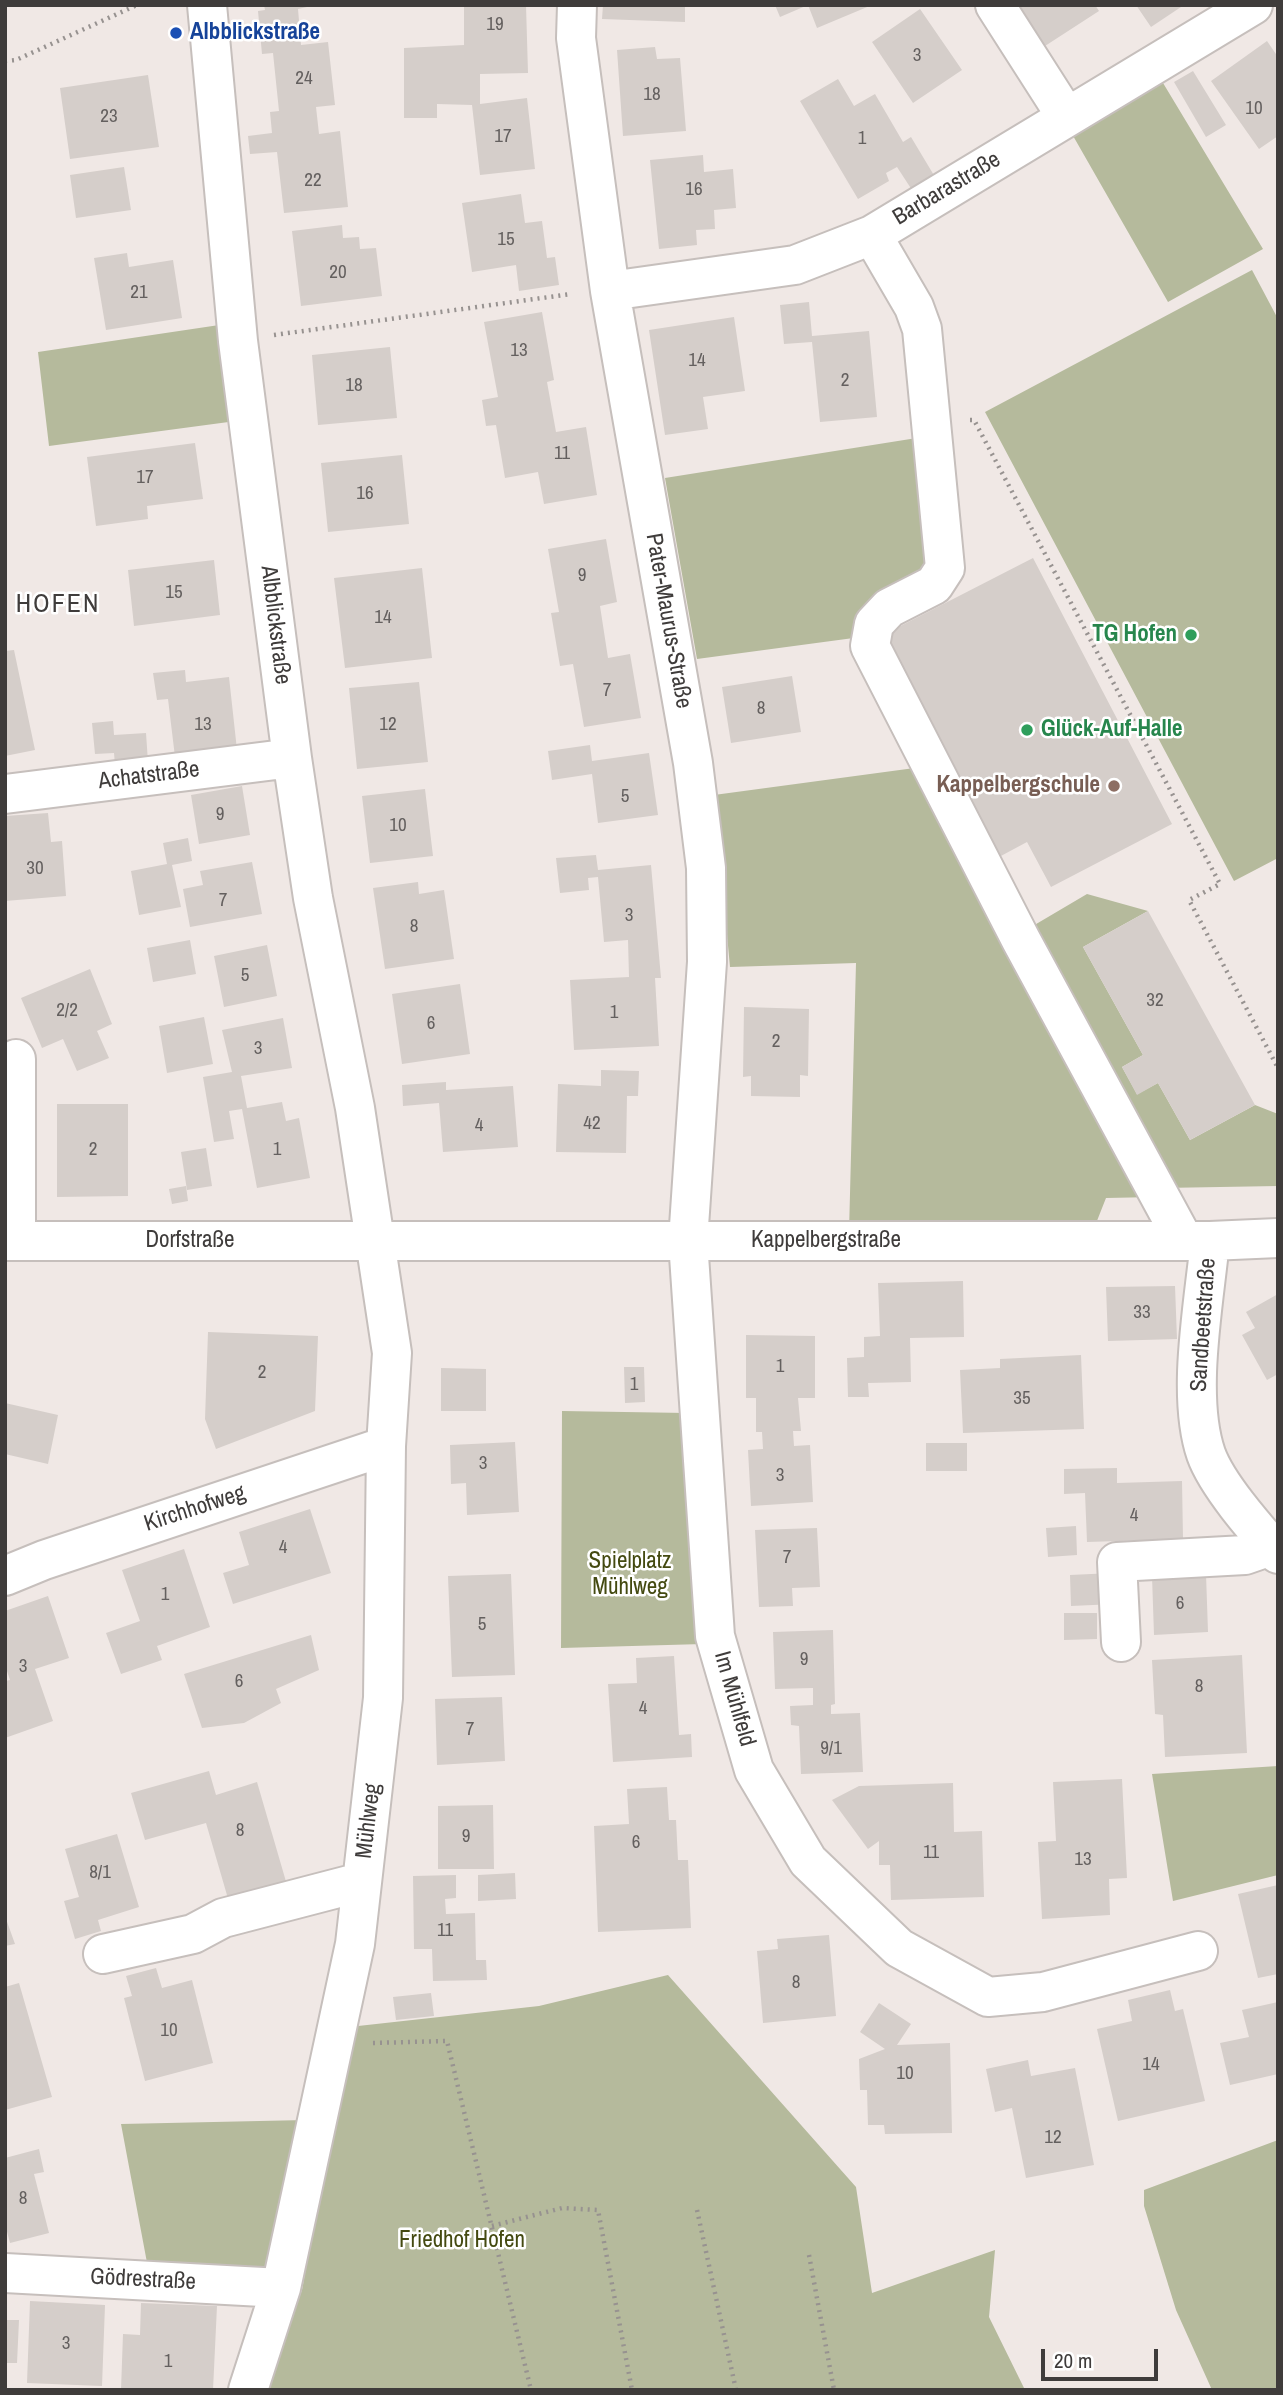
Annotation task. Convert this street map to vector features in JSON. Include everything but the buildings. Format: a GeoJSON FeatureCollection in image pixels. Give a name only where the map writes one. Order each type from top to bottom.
{"type":"FeatureCollection","features":[{"type":"Feature","properties":{"kind":"street","name":"Albblickstraße"},"geometry":{"type":"LineString","coordinates":[[207,5],[238,341],[292,758],[313,898],[355,1108],[374,1241]]}},
{"type":"Feature","properties":{"kind":"street","name":"Pater-Maurus-Straße"},"geometry":{"type":"LineString","coordinates":[[577,5],[576,38],[610,291],[693,763],[706,868],[707,962],[688,1241]]}},
{"type":"Feature","properties":{"kind":"street"},"geometry":{"type":"LineString","coordinates":[[995,5],[1066,116]]}},
{"type":"Feature","properties":{"kind":"street","name":"Barbarastraße"},"geometry":{"type":"LineString","coordinates":[[610,291],[795,265],[872,235],[1253,5]]}},
{"type":"Feature","properties":{"kind":"street"},"geometry":{"type":"LineString","coordinates":[[872,235],[914,307],[922,330],[945,568],[934,585],[889,608],[874,624],[870,646],[1021,940],[1197,1241]]}},
{"type":"Feature","properties":{"kind":"street","name":"Achatstraße"},"geometry":{"type":"LineString","coordinates":[[5,794],[292,758]]}},
{"type":"Feature","properties":{"kind":"street"},"geometry":{"type":"LineString","coordinates":[[11,1241],[16,1059]]}},
{"type":"Feature","properties":{"kind":"street","name":"Kappelbergstraße"},"geometry":{"type":"LineString","coordinates":[[374,1241],[1197,1241],[1278,1238]]}},
{"type":"Feature","properties":{"kind":"street","name":"Dorfstraße"},"geometry":{"type":"LineString","coordinates":[[11,1241],[374,1241]]}},
{"type":"Feature","properties":{"kind":"street","name":"Mühlweg"},"geometry":{"type":"LineString","coordinates":[[248,2390],[281,2288],[355,1944],[383,1698],[386,1446],[392,1353],[374,1241]]}},
{"type":"Feature","properties":{"kind":"street","name":"Im Mühlfeld"},"geometry":{"type":"LineString","coordinates":[[688,1241],[715,1636],[754,1770],[808,1861],[899,1948],[988,1997],[1043,1992],[1198,1951]]}},
{"type":"Feature","properties":{"kind":"street","name":"Sandbeetstraße"},"geometry":{"type":"LineString","coordinates":[[1197,1241],[1195,1384],[1206,1454],[1245,1518],[1274,1550]]}},
{"type":"Feature","properties":{"kind":"street","name":"Kirchhofweg"},"geometry":{"type":"LineString","coordinates":[[5,1576],[44,1560],[386,1446]]}},
{"type":"Feature","properties":{"kind":"street"},"geometry":{"type":"LineString","coordinates":[[1121,1643],[1117,1562],[1245,1555],[1274,1550]]}},
{"type":"Feature","properties":{"kind":"street"},"geometry":{"type":"LineString","coordinates":[[103,1954],[193,1934],[223,1918],[362,1882]]}},
{"type":"Feature","properties":{"kind":"street","name":"Gödrestraße"},"geometry":{"type":"LineString","coordinates":[[5,2273],[281,2288]]}},
{"type":"Feature","properties":{"kind":"path"},"geometry":{"type":"LineString","coordinates":[[5,61],[16,60],[136,5]]}},
{"type":"Feature","properties":{"kind":"path"},"geometry":{"type":"LineString","coordinates":[[238,341],[555,295],[610,291]]}},
{"type":"Feature","properties":{"kind":"path"},"geometry":{"type":"LineString","coordinates":[[974,420],[1220,884],[1189,900],[1278,1068]]}},
{"type":"Feature","properties":{"kind":"path"},"geometry":{"type":"LineString","coordinates":[[333,2045],[447,2041],[531,2390]]}},
{"type":"Feature","properties":{"kind":"path"},"geometry":{"type":"LineString","coordinates":[[492,2225],[562,2208],[598,2210],[632,2390]]}},
{"type":"Feature","properties":{"kind":"path"},"geometry":{"type":"LineString","coordinates":[[697,2210],[736,2390]]}},
{"type":"Feature","properties":{"kind":"path"},"geometry":{"type":"LineString","coordinates":[[809,2255],[834,2390]]}},
{"type":"Feature","properties":{"kind":"green space"},"geometry":{"type":"Polygon","coordinates":[[[1157,73],[1263,249],[1168,302],[1068,127],[1157,73]]]}},
{"type":"Feature","properties":{"kind":"green space","name":"TG Hofen"},"geometry":{"type":"Polygon","coordinates":[[[1252,270],[1278,319],[1278,858],[1234,881],[985,412],[1252,270]]]}},
{"type":"Feature","properties":{"kind":"green space"},"geometry":{"type":"Polygon","coordinates":[[[226,324],[236,421],[49,446],[38,352],[226,324]]]}},
{"type":"Feature","properties":{"kind":"green space"},"geometry":{"type":"Polygon","coordinates":[[[923,437],[937,566],[861,637],[697,659],[665,478],[923,437]]]}},
{"type":"Feature","properties":{"kind":"green space"},"geometry":{"type":"Polygon","coordinates":[[[922,767],[1155,1197],[1106,1198],[1091,1236],[849,1232],[856,963],[730,967],[714,795],[922,767]]]}},
{"type":"Feature","properties":{"kind":"green space"},"geometry":{"type":"Polygon","coordinates":[[[1087,894],[1148,911],[1083,947],[1143,1055],[1122,1067],[1137,1094],[1158,1083],[1190,1140],[1255,1105],[1278,1114],[1278,1186],[1162,1188],[1026,930],[1087,894]]]}},
{"type":"Feature","properties":{"kind":"green space","name":"Spielplatz Mühlweg"},"geometry":{"type":"Polygon","coordinates":[[[562,1411],[687,1413],[703,1644],[561,1648],[562,1411]]]}},
{"type":"Feature","properties":{"kind":"green space"},"geometry":{"type":"Polygon","coordinates":[[[1278,1766],[1278,1875],[1173,1901],[1152,1774],[1278,1766]]]}},
{"type":"Feature","properties":{"kind":"green space","name":"Friedhof Hofen"},"geometry":{"type":"Polygon","coordinates":[[[668,1975],[856,2187],[872,2293],[995,2250],[989,2317],[1025,2390],[266,2390],[302,2290],[349,2027],[539,2006],[668,1975]]]}},
{"type":"Feature","properties":{"kind":"green space"},"geometry":{"type":"Polygon","coordinates":[[[306,2120],[269,2279],[148,2268],[121,2124],[306,2120]]]}},
{"type":"Feature","properties":{"kind":"green space"},"geometry":{"type":"Polygon","coordinates":[[[1278,2140],[1278,2390],[1212,2390],[1176,2310],[1144,2206],[1144,2190],[1278,2140]]]}},
{"type":"Feature","properties":{"kind":"place","name":"Albblickstraße"},"geometry":{"type":"Point","coordinates":[176,33]}},
{"type":"Feature","properties":{"kind":"place","name":"TG Hofen"},"geometry":{"type":"Point","coordinates":[1191,635]}},
{"type":"Feature","properties":{"kind":"place","name":"Glück-Auf-Halle"},"geometry":{"type":"Point","coordinates":[1027,730]}},
{"type":"Feature","properties":{"kind":"place","name":"Kappelbergschule"},"geometry":{"type":"Point","coordinates":[1114,786]}},
{"type":"Feature","properties":{"kind":"district","name":"HOFEN"},"geometry":{"type":"Point","coordinates":[58,605]}}]}
